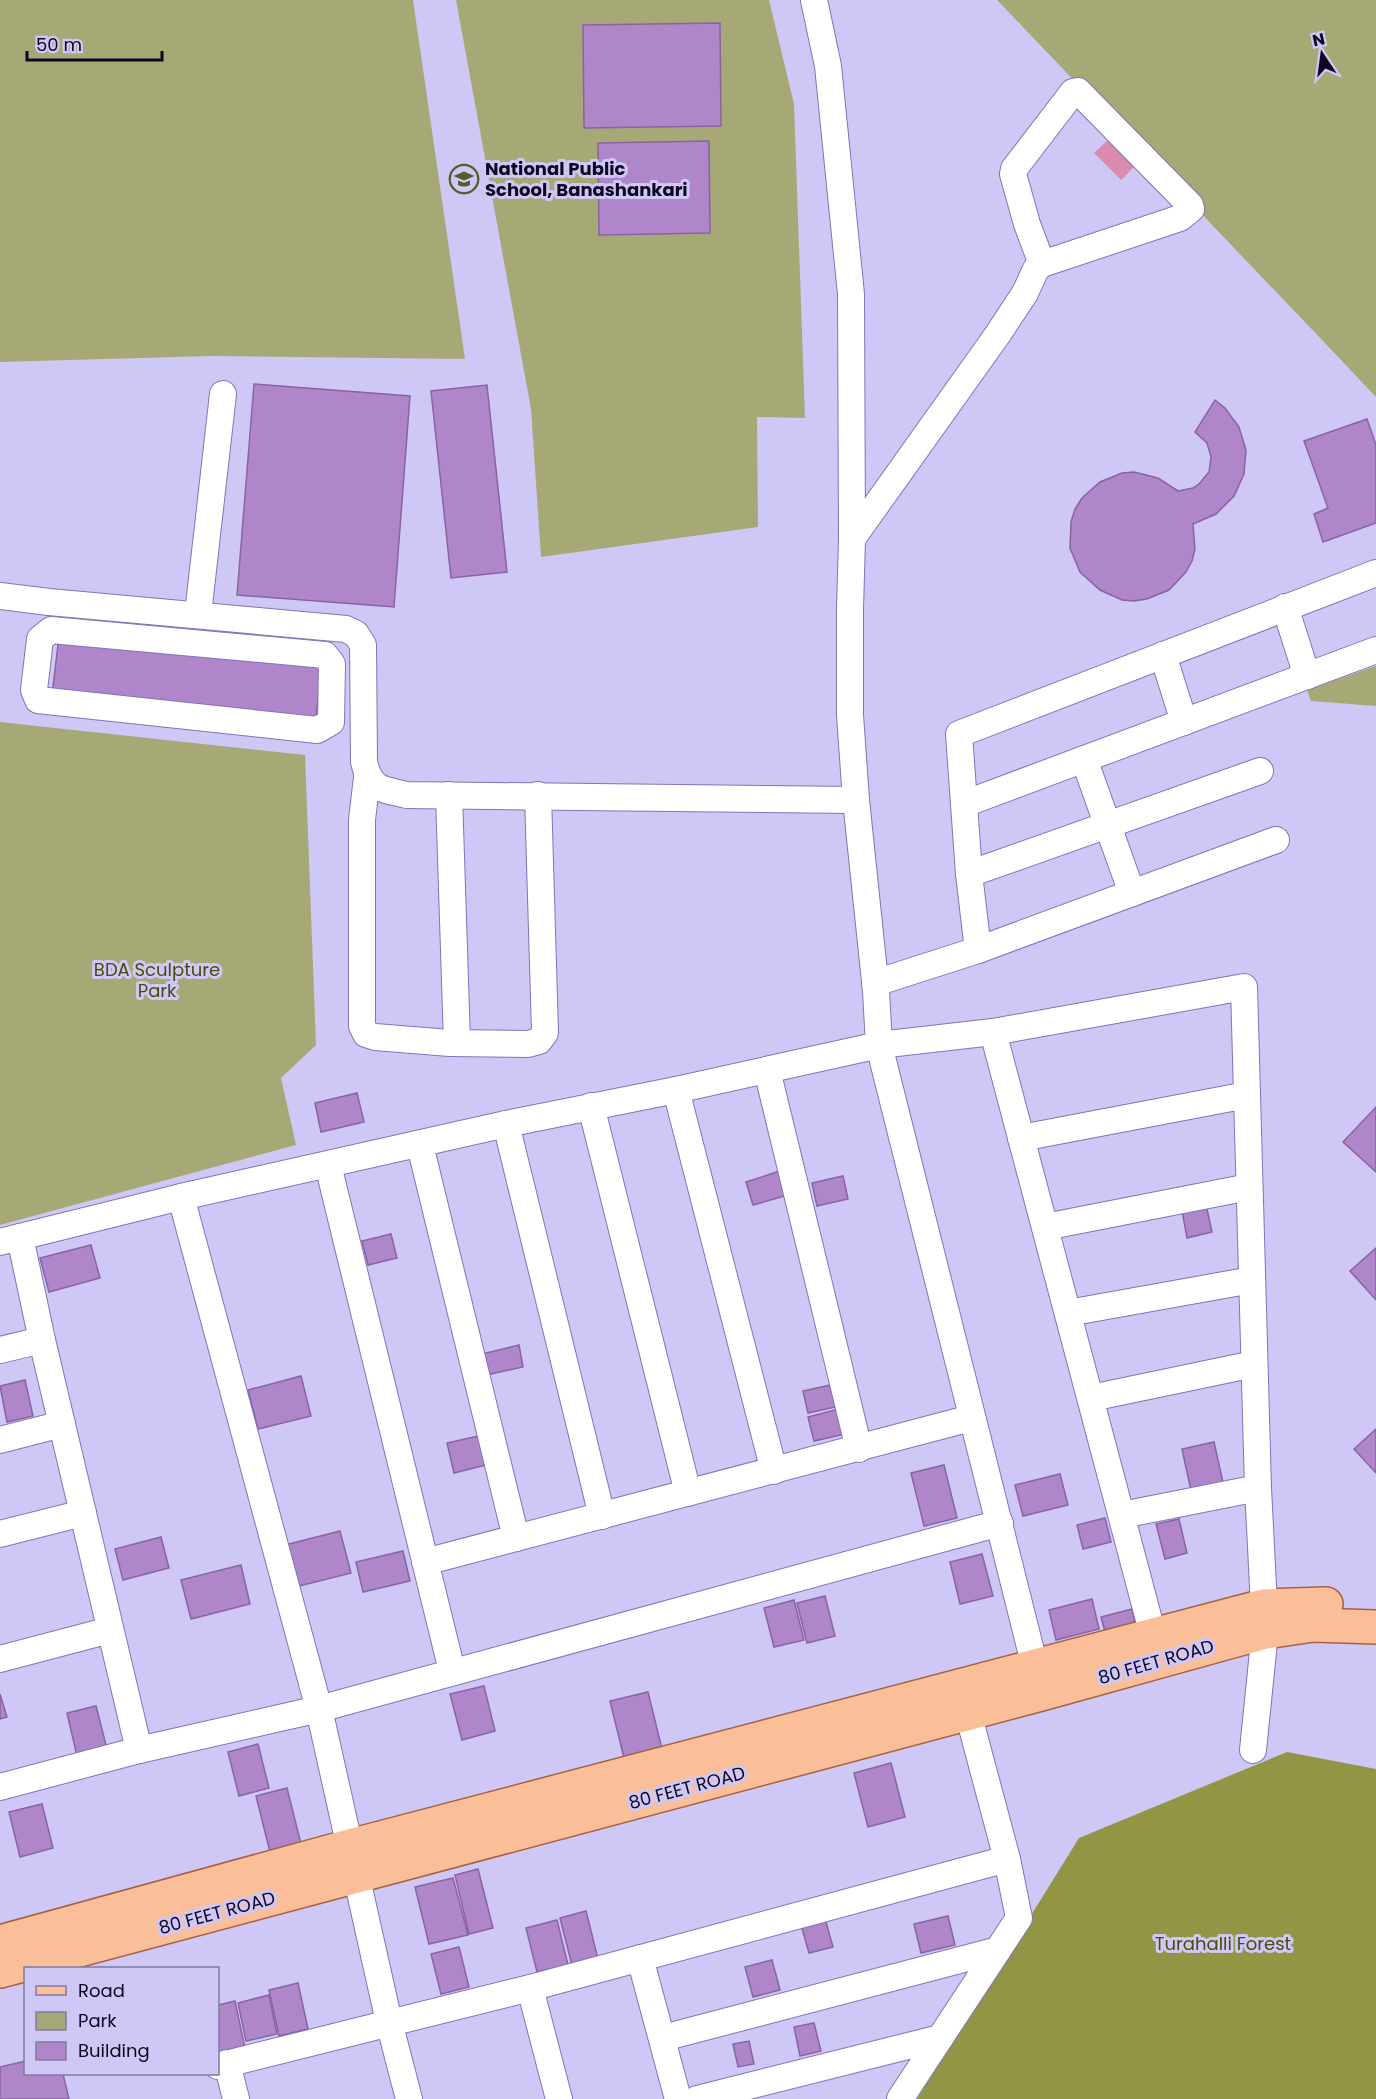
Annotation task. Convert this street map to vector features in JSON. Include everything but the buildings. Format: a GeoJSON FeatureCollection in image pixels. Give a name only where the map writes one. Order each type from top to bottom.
{"type":"FeatureCollection","features":[{"type":"Feature","properties":{"kind":"main road","name":"80 FEET ROAD"},"geometry":{"type":"LineString","coordinates":[[0,1971],[353,1861],[1264,1619],[1336,1604],[1376,1608]]}},
{"type":"Feature","properties":{"kind":"main road","name":"80 FEET ROAD"},"geometry":{"type":"LineString","coordinates":[[0,1942],[353,1861],[968,1713],[1038,1680],[1153,1635],[1264,1619],[1313,1625],[1376,1627]]}},
{"type":"Feature","properties":{"kind":"street"},"geometry":{"type":"LineString","coordinates":[[814,0],[828,66],[851,294],[850,715],[879,1045],[1038,1680]]}},
{"type":"Feature","properties":{"kind":"street"},"geometry":{"type":"LineString","coordinates":[[852,539],[1025,293],[1036,269],[1042,264],[1180,218],[1191,209],[1190,205],[1078,91],[1073,92],[1012,174],[1042,264]]}},
{"type":"Feature","properties":{"kind":"street"},"geometry":{"type":"LineString","coordinates":[[1025,293],[1046,283],[1059,272],[1206,216]]}},
{"type":"Feature","properties":{"kind":"street"},"geometry":{"type":"LineString","coordinates":[[198,614],[223,394]]}},
{"type":"Feature","properties":{"kind":"street"},"geometry":{"type":"LineString","coordinates":[[978,950],[969,874],[959,734],[1376,573]]}},
{"type":"Feature","properties":{"kind":"street"},"geometry":{"type":"LineString","coordinates":[[0,596],[346,629],[356,634],[363,645],[364,762],[367,777],[362,820],[363,1026],[366,1034],[375,1037],[457,1044],[528,1044],[539,1041],[544,1033],[538,795]]}},
{"type":"Feature","properties":{"kind":"street"},"geometry":{"type":"LineString","coordinates":[[1285,607],[1307,676]]}},
{"type":"Feature","properties":{"kind":"street"},"geometry":{"type":"LineString","coordinates":[[136,638],[139,610]]}},
{"type":"Feature","properties":{"kind":"street"},"geometry":{"type":"LineString","coordinates":[[51,630],[136,638],[325,655],[332,664],[331,722],[317,730],[38,700],[34,690],[40,639],[51,630]]}},
{"type":"Feature","properties":{"kind":"street"},"geometry":{"type":"LineString","coordinates":[[964,804],[1376,650]]}},
{"type":"Feature","properties":{"kind":"street"},"geometry":{"type":"LineString","coordinates":[[1163,655],[1184,722]]}},
{"type":"Feature","properties":{"kind":"street"},"geometry":{"type":"LineString","coordinates":[[1084,759],[1132,893]]}},
{"type":"Feature","properties":{"kind":"street"},"geometry":{"type":"LineString","coordinates":[[969,874],[1260,771]]}},
{"type":"Feature","properties":{"kind":"street"},"geometry":{"type":"LineString","coordinates":[[367,777],[379,788],[407,795],[856,800]]}},
{"type":"Feature","properties":{"kind":"street"},"geometry":{"type":"LineString","coordinates":[[449,795],[457,1044]]}},
{"type":"Feature","properties":{"kind":"street"},"geometry":{"type":"LineString","coordinates":[[876,995],[978,950],[1276,840]]}},
{"type":"Feature","properties":{"kind":"street"},"geometry":{"type":"LineString","coordinates":[[139,1750],[42,1340],[10,1239],[181,1197],[506,1124],[676,1090],[879,1045],[993,1032],[1244,987],[1254,1364],[1264,1619],[1253,1750]]}},
{"type":"Feature","properties":{"kind":"street"},"geometry":{"type":"LineString","coordinates":[[993,1032],[1153,1635]]}},
{"type":"Feature","properties":{"kind":"street"},"geometry":{"type":"LineString","coordinates":[[767,1070],[859,1449]]}},
{"type":"Feature","properties":{"kind":"street"},"geometry":{"type":"LineString","coordinates":[[676,1090],[774,1471]]}},
{"type":"Feature","properties":{"kind":"street"},"geometry":{"type":"LineString","coordinates":[[1021,1138],[1247,1095]]}},
{"type":"Feature","properties":{"kind":"street"},"geometry":{"type":"LineString","coordinates":[[591,1106],[688,1493]]}},
{"type":"Feature","properties":{"kind":"street"},"geometry":{"type":"LineString","coordinates":[[506,1124],[603,1516]]}},
{"type":"Feature","properties":{"kind":"street"},"geometry":{"type":"LineString","coordinates":[[420,1145],[516,1538]]}},
{"type":"Feature","properties":{"kind":"street"},"geometry":{"type":"LineString","coordinates":[[328,1165],[452,1671]]}},
{"type":"Feature","properties":{"kind":"street"},"geometry":{"type":"LineString","coordinates":[[1045,1227],[1249,1187]]}},
{"type":"Feature","properties":{"kind":"street"},"geometry":{"type":"LineString","coordinates":[[181,1197],[319,1709],[389,2022],[409,2099]]}},
{"type":"Feature","properties":{"kind":"street"},"geometry":{"type":"LineString","coordinates":[[1068,1313],[1252,1280]]}},
{"type":"Feature","properties":{"kind":"street"},"geometry":{"type":"LineString","coordinates":[[0,1350],[42,1340]]}},
{"type":"Feature","properties":{"kind":"street"},"geometry":{"type":"LineString","coordinates":[[1091,1398],[1254,1364]]}},
{"type":"Feature","properties":{"kind":"street"},"geometry":{"type":"LineString","coordinates":[[425,1562],[971,1418]]}},
{"type":"Feature","properties":{"kind":"street"},"geometry":{"type":"LineString","coordinates":[[0,1440],[62,1424]]}},
{"type":"Feature","properties":{"kind":"street"},"geometry":{"type":"LineString","coordinates":[[1122,1515],[1258,1488]]}},
{"type":"Feature","properties":{"kind":"street"},"geometry":{"type":"LineString","coordinates":[[0,1534],[83,1513]]}},
{"type":"Feature","properties":{"kind":"street"},"geometry":{"type":"LineString","coordinates":[[0,1786],[139,1750],[319,1709],[1000,1523]]}},
{"type":"Feature","properties":{"kind":"street"},"geometry":{"type":"LineString","coordinates":[[0,1659],[110,1630]]}},
{"type":"Feature","properties":{"kind":"street"},"geometry":{"type":"LineString","coordinates":[[900,2099],[1019,1918],[1007,1859],[968,1713]]}},
{"type":"Feature","properties":{"kind":"street"},"geometry":{"type":"LineString","coordinates":[[236,2099],[222,2065],[530,1988],[1007,1859]]}},
{"type":"Feature","properties":{"kind":"street"},"geometry":{"type":"LineString","coordinates":[[663,2038],[998,1950]]}},
{"type":"Feature","properties":{"kind":"street"},"geometry":{"type":"LineString","coordinates":[[640,1958],[678,2099]]}},
{"type":"Feature","properties":{"kind":"street"},"geometry":{"type":"LineString","coordinates":[[530,1988],[559,2099]]}},
{"type":"Feature","properties":{"kind":"street"},"geometry":{"type":"LineString","coordinates":[[697,2099],[940,2038]]}},
{"type":"Feature","properties":{"kind":"green space"},"geometry":{"type":"Polygon","coordinates":[[[0,0],[413,0],[465,359],[211,356],[0,362],[0,0]]]}},
{"type":"Feature","properties":{"kind":"green space"},"geometry":{"type":"Polygon","coordinates":[[[456,0],[769,0],[794,104],[805,418],[757,417],[758,527],[541,557],[531,409],[456,0]]]}},
{"type":"Feature","properties":{"kind":"green space"},"geometry":{"type":"Polygon","coordinates":[[[997,0],[1376,0],[1376,397],[1323,341],[997,0]]]}},
{"type":"Feature","properties":{"kind":"green space"},"geometry":{"type":"Polygon","coordinates":[[[1376,666],[1376,706],[1311,701],[1307,690],[1376,666]]]}},
{"type":"Feature","properties":{"kind":"green space","name":"BDA Sculpture Park"},"geometry":{"type":"Polygon","coordinates":[[[0,722],[305,755],[316,1045],[281,1078],[296,1145],[0,1225],[0,722]]]}},
{"type":"Feature","properties":{"kind":"green space","name":"Turahalli Forest"},"geometry":{"type":"Polygon","coordinates":[[[1287,1752],[1376,1769],[1376,2099],[917,2099],[1079,1838],[1287,1752]]]}},
{"type":"Feature","properties":{"kind":"shaded area"},"geometry":{"type":"Polygon","coordinates":[[[1111,137],[1138,163],[1121,180],[1094,153],[1111,137]]]}},
{"type":"Feature","properties":{"kind":"place","name":"National Public School, Banashankari"},"geometry":{"type":"Point","coordinates":[464,179]}}]}
